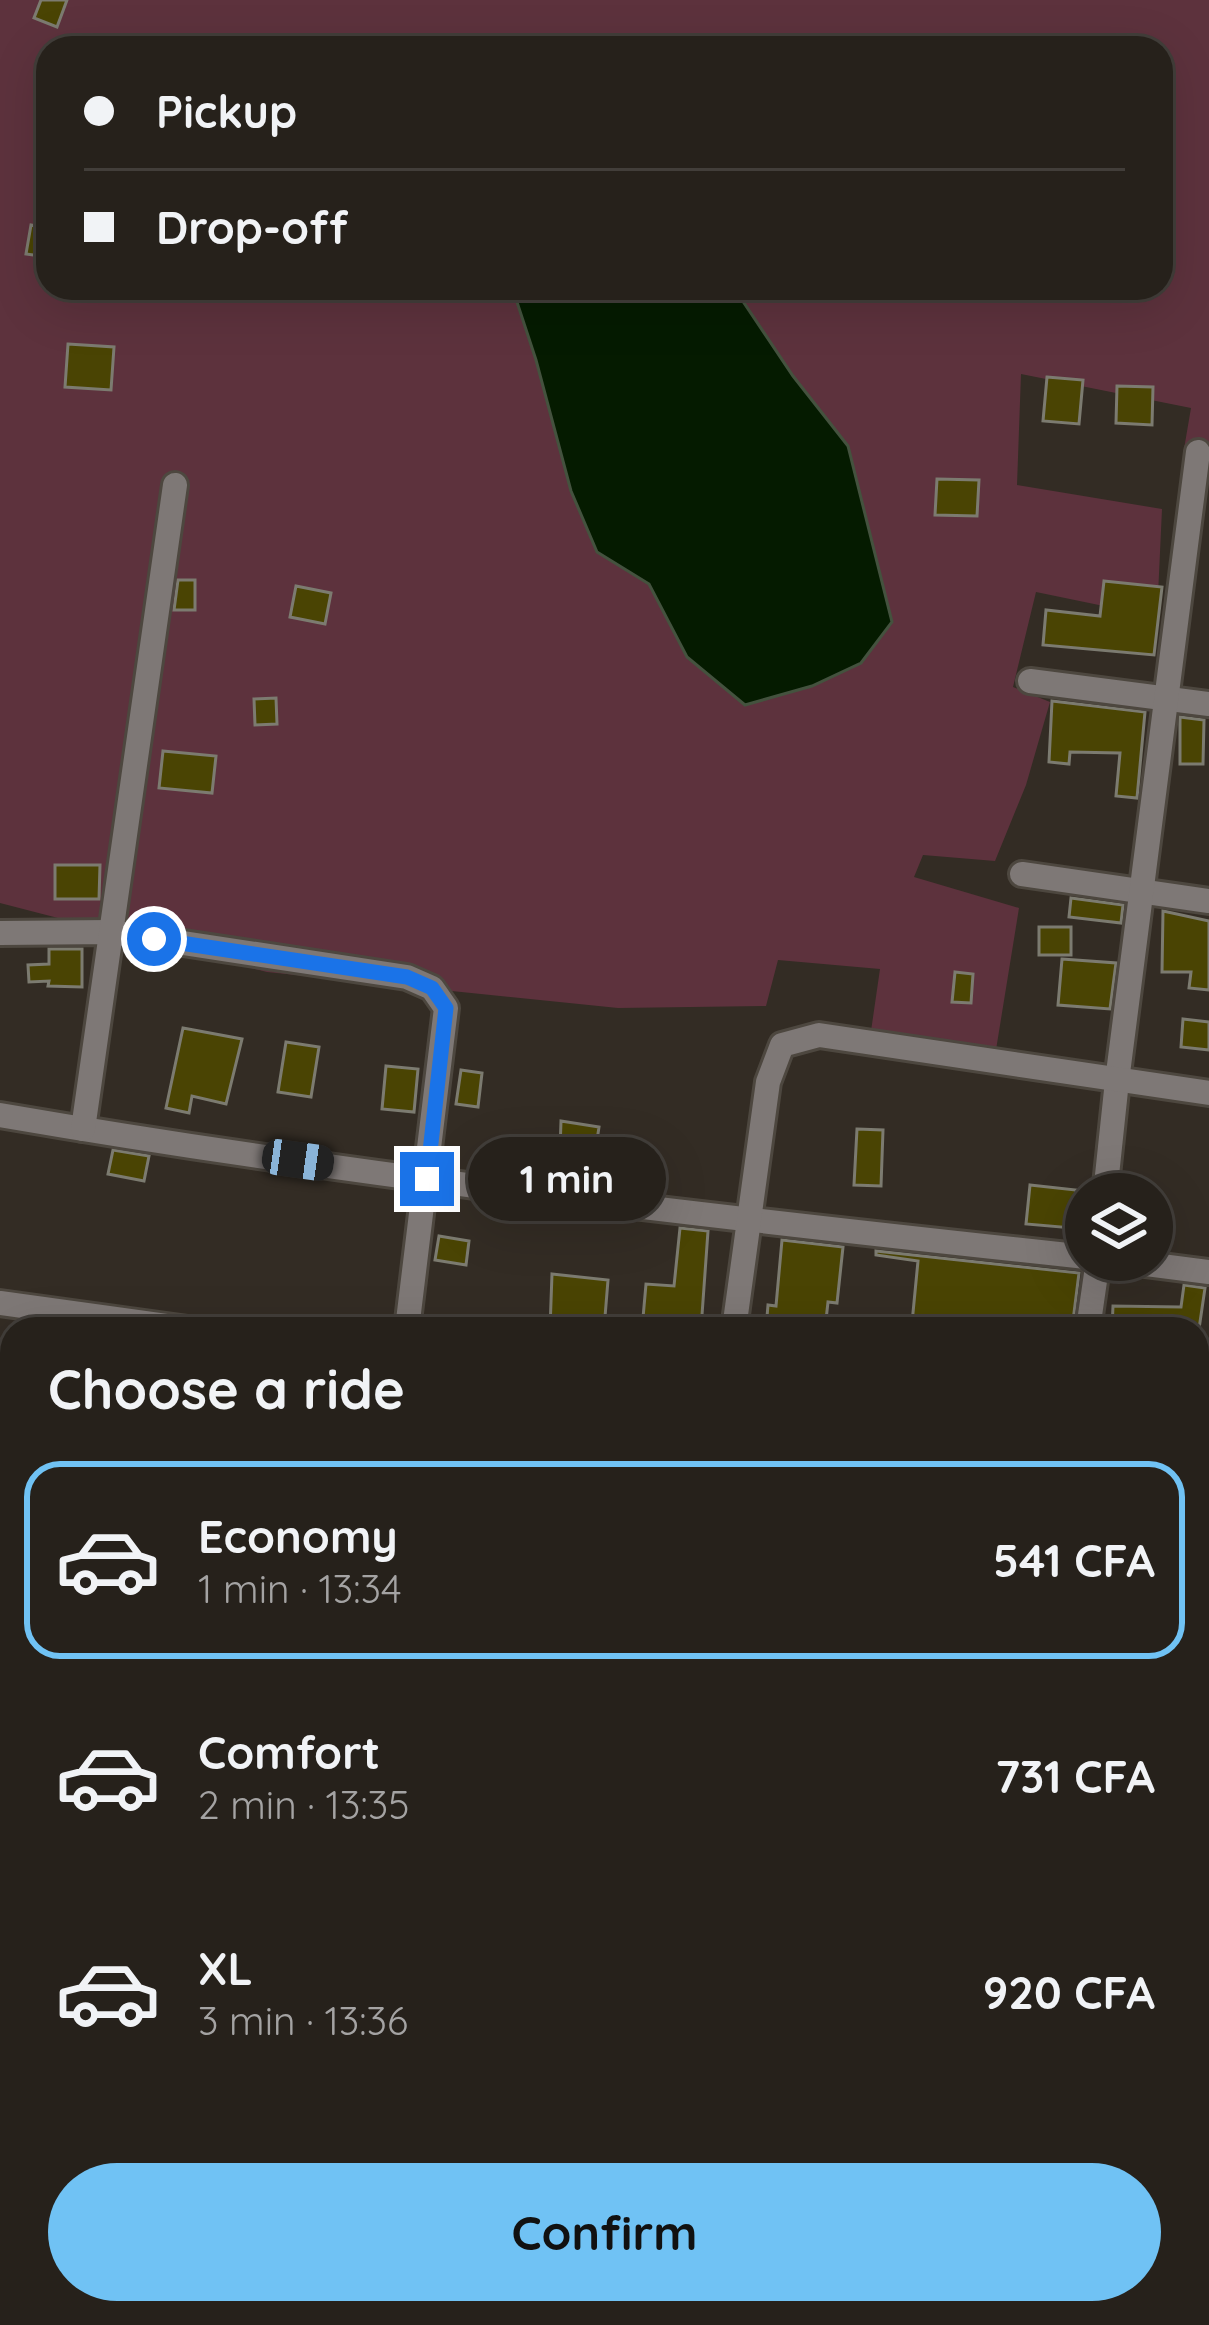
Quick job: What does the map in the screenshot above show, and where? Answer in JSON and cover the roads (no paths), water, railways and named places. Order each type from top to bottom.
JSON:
[{"type":"street","points":[[1107,1173],[1198,452]]},
{"type":"street","points":[[83,1130],[175,484]]},
{"type":"street","points":[[1030,681],[1209,704]]},
{"type":"street","points":[[1022,874],[1209,901]]},
{"type":"street","points":[[0,933],[112,932],[407,977],[432,988],[446,1008],[408,1317]]},
{"type":"street","points":[[736,1317],[768,1082],[782,1046],[819,1035],[1209,1094]]},
{"type":"street","points":[[0,1115],[427,1179],[748,1221],[1065,1255]]},
{"type":"street","points":[[1173,1267],[1209,1272]]},
{"type":"street","points":[[1090,1317],[1095,1281]]},
{"type":"street","points":[[0,1304],[98,1317]]}]
